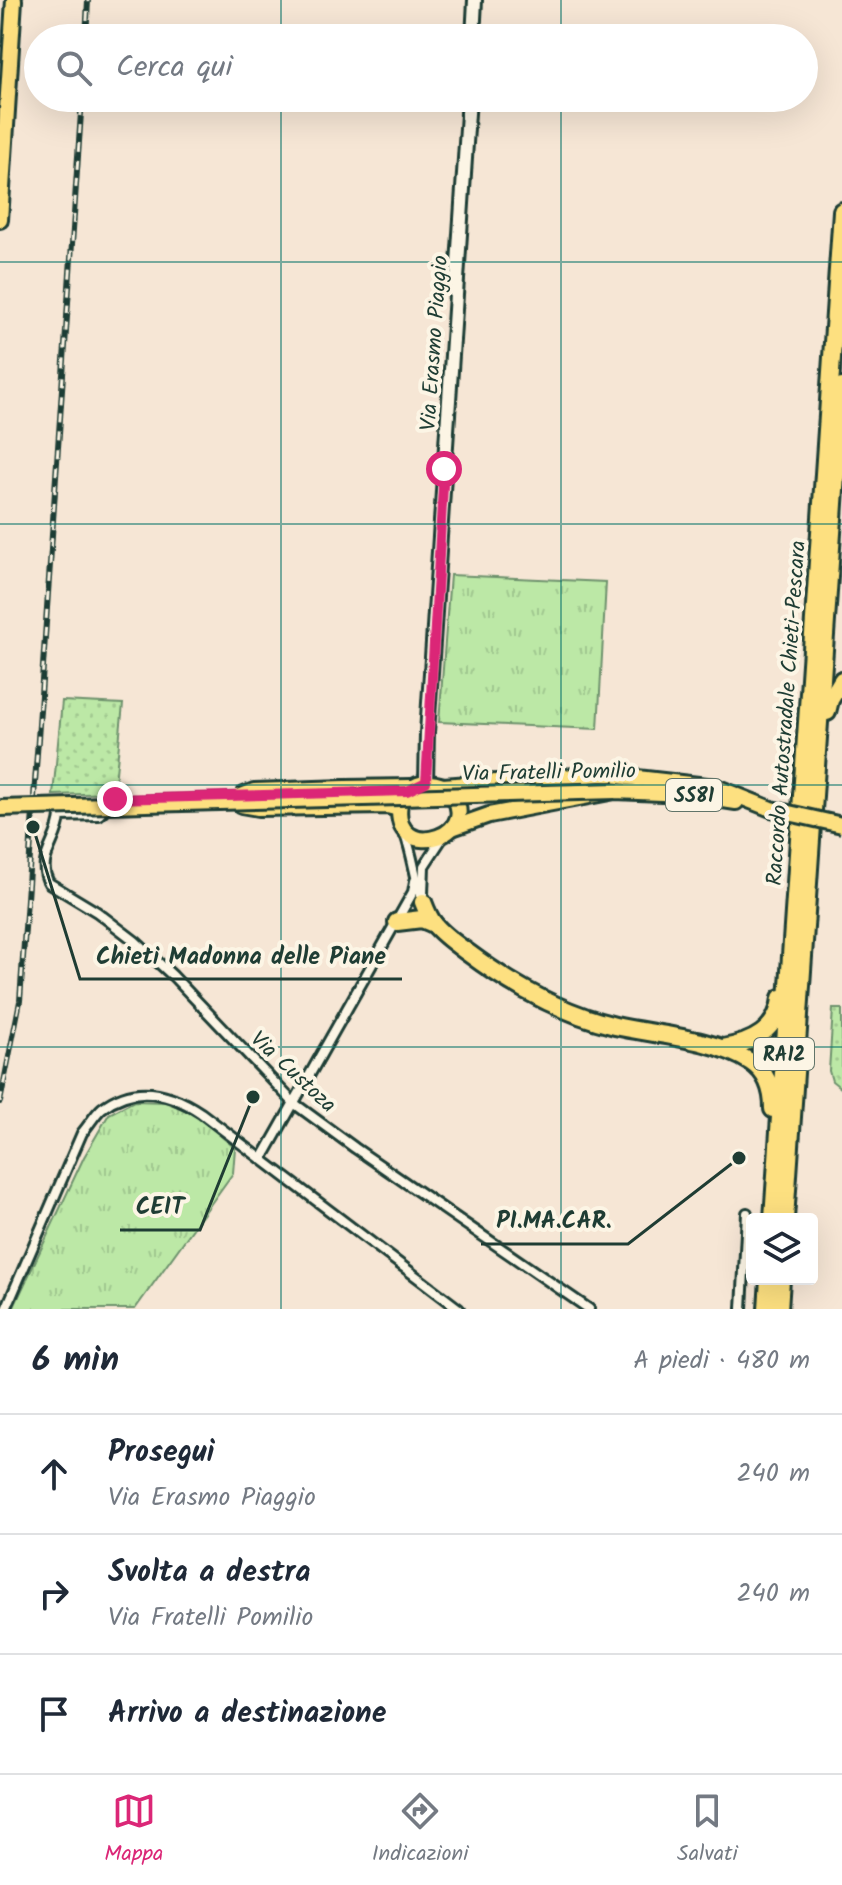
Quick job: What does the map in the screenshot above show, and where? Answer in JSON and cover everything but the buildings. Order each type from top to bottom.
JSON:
[{"type":"highway","name":"Raccordo Autostradale Chieti-Pescara","points":[[773,1213],[842,211]]},
{"type":"highway","name":"Raccordo Autostradale Chieti-Pescara","points":[[785,1213],[842,387]]},
{"type":"highway","points":[[835,495],[840,509],[837,565],[842,587]]},
{"type":"highway","points":[[817,748],[825,729],[830,700],[842,680]]},
{"type":"highway","points":[[423,902],[434,924],[484,965],[568,1011],[610,1025],[721,1048],[753,1063],[767,1078],[773,1097],[773,1125],[779,1138]]},
{"type":"highway","points":[[397,922],[414,919],[434,924]]},
{"type":"highway","points":[[721,1048],[750,1041],[767,1030],[780,1008],[782,986],[790,969]]},
{"type":"highway","points":[[767,1309],[769,1285]]},
{"type":"highway","points":[[779,1309],[781,1285]]},
{"type":"main road","points":[[0,220],[14,0]]},
{"type":"main road","points":[[224,802],[254,791],[443,786],[602,774],[716,787],[771,809]]},
{"type":"main road","points":[[443,786],[456,801],[458,810],[447,832]]},
{"type":"main road","points":[[400,816],[415,787]]},
{"type":"main road","points":[[224,802],[258,808],[387,806],[400,816],[407,831],[424,840],[489,815],[615,791]]},
{"type":"main road","name":"Via Fratelli Pomilio","points":[[0,808],[615,791],[694,795],[842,825]]},
{"type":"street","points":[[474,24],[475,0]]},
{"type":"street","name":"Via Erasmo Piaggio","points":[[415,787],[427,733],[468,112]]},
{"type":"street","name":"Via Custoza","points":[[415,787],[115,799],[99,815],[60,816],[58,833],[45,857],[46,877],[49,883],[97,912],[135,941],[173,976],[295,1104],[589,1309]]},
{"type":"street","points":[[400,816],[423,902]]},
{"type":"street","points":[[423,902],[424,866],[447,832]]},
{"type":"street","points":[[262,1159],[397,922],[413,892],[415,881]]},
{"type":"street","points":[[397,922],[423,902]]},
{"type":"street","points":[[6,1309],[82,1133],[101,1109],[126,1095],[151,1093],[178,1098],[459,1309]]},
{"type":"street","points":[[742,1309],[746,1232]]},
{"type":"street","points":[[564,1309],[572,1298]]},
{"type":"green space","points":[[450,575],[606,582],[598,729],[439,722]]},
{"type":"green space","points":[[62,701],[123,704],[114,793],[53,795]]},
{"type":"green space","points":[[833,1009],[842,1009],[842,1089],[832,1081],[829,1071]]},
{"type":"green space","points":[[134,1101],[166,1102],[195,1114],[235,1148],[233,1173],[135,1309],[13,1309],[84,1157],[109,1114]]},
{"type":"railway","points":[[87,24],[88,0]]},
{"type":"railway","points":[[0,1102],[20,1001],[81,112]]},
{"type":"place","name":"Chieti Madonna delle Piane","points":[[33,827]]},
{"type":"place","name":"CEIT","points":[[253,1097]]},
{"type":"place","name":"PI.MA.CAR.","points":[[739,1158]]},
{"type":"route","points":[[115,799],[407,791],[426,782],[444,469]]}]
